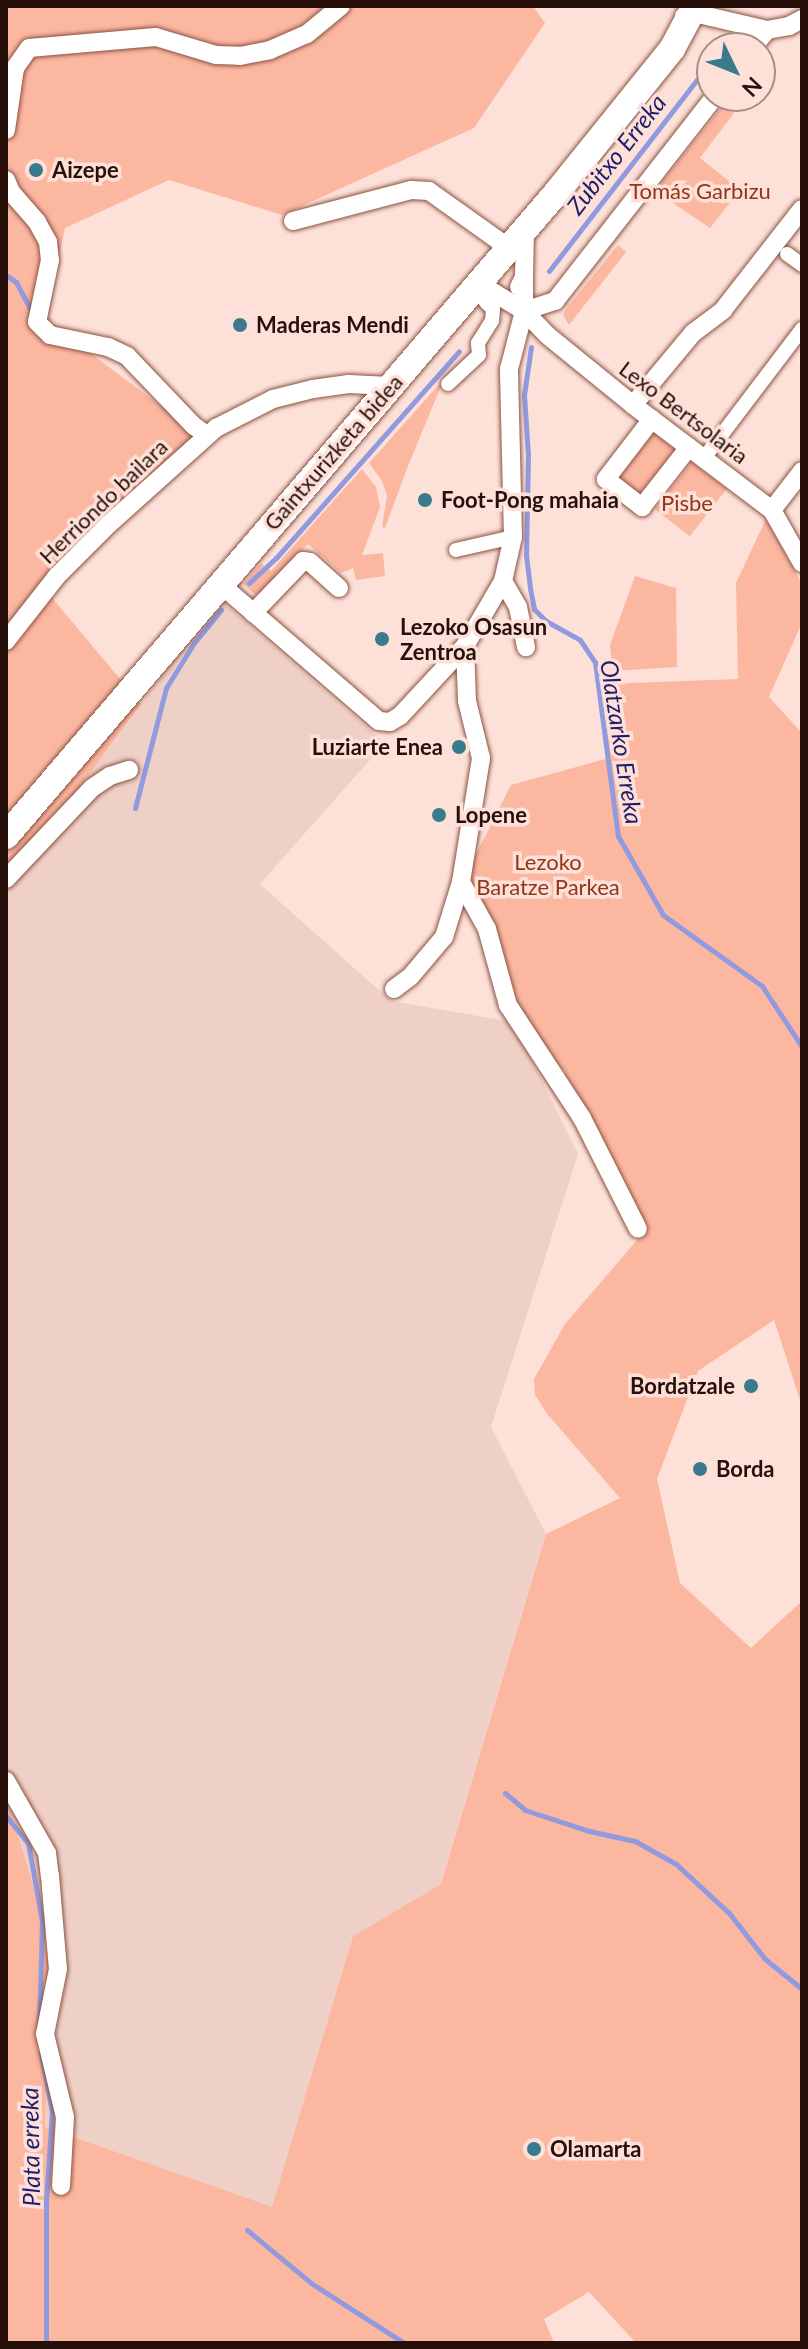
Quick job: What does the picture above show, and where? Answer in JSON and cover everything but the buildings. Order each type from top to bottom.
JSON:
[{"type":"main road","name":"Gaintxurizketa bidea","points":[[6,836],[390,386],[517,255],[658,67],[686,13]]},
{"type":"street","points":[[6,130],[15,68],[29,48],[156,37],[216,55],[240,56],[270,50],[307,34],[341,6]]},
{"type":"street","points":[[686,13],[767,30],[789,26],[802,19]]},
{"type":"street","points":[[524,311],[555,301],[703,112]]},
{"type":"street","points":[[6,180],[11,192],[37,222],[48,242],[50,260],[37,322],[50,335],[108,347],[127,356],[194,426],[207,435]]},
{"type":"street","points":[[219,583],[384,722],[396,720],[465,646],[503,581],[513,537],[509,369],[524,311],[517,255],[429,191],[411,190],[293,221]]},
{"type":"street","points":[[633,405],[693,333],[723,310],[802,209]]},
{"type":"street","points":[[787,254],[802,265]]},
{"type":"street","points":[[448,384],[479,355],[478,343],[492,321],[493,309],[486,302],[486,289]]},
{"type":"street","name":"Lexo Bertsolaria","points":[[486,289],[524,311],[547,335],[633,405],[772,510],[802,563]]},
{"type":"street","points":[[652,419],[606,479],[642,507],[696,452],[802,329]]},
{"type":"street","name":"Herriondo bailara","points":[[6,641],[57,576],[207,435],[273,399],[349,384],[390,386]]},
{"type":"street","points":[[772,510],[802,471]]},
{"type":"street","points":[[456,550],[513,537]]},
{"type":"street","points":[[253,613],[303,561],[310,562],[339,588]]},
{"type":"street","points":[[503,581],[518,607],[526,647]]},
{"type":"street","points":[[394,989],[411,976],[444,937],[461,882],[481,758],[467,701],[465,646]]},
{"type":"street","points":[[6,879],[92,788],[129,770]]},
{"type":"street","points":[[461,882],[487,929],[508,1005],[582,1118],[638,1229]]},
{"type":"street","points":[[6,1781],[47,1853],[58,1969],[45,2034],[65,2117],[61,2186]]},
{"type":"shaded area","points":[[219,599],[385,743],[260,884],[391,1001],[513,1022],[578,1154],[491,1427],[546,1534],[441,1884],[353,1936],[272,2208],[45,2127],[50,1939],[6,1796],[6,887]]},
{"type":"green space","points":[[6,6],[533,6],[545,23],[474,128],[282,215],[169,180],[65,228],[46,320],[205,439],[43,587],[141,704],[6,887]]},
{"type":"green space","name":"Tomás Garbizu","points":[[718,112],[734,113],[700,158],[740,190],[710,228],[655,191]]},
{"type":"green space","points":[[618,245],[626,252],[569,325],[563,315],[566,309]]},
{"type":"green space","points":[[444,379],[385,528],[382,527],[387,496],[382,481],[369,463]]},
{"type":"green space","points":[[649,427],[680,452],[640,502],[609,477]]},
{"type":"green space","name":"Pisbe","points":[[692,462],[727,489],[690,536],[655,509]]},
{"type":"green space","points":[[362,469],[376,487],[380,507],[362,555],[383,553],[385,576],[356,580],[353,568],[341,573],[308,544],[258,597],[243,584],[261,563],[271,571]]},
{"type":"green space","name":"Lezoko Baratze Parkea","points":[[766,519],[802,584],[802,623],[769,697],[802,733],[802,1406],[774,1320],[698,1371],[657,1479],[680,1583],[751,1648],[802,1601],[802,2343],[636,2343],[589,2292],[544,2319],[554,2343],[6,2343],[6,1796],[50,1939],[45,2127],[272,2207],[353,1936],[441,1884],[546,1534],[620,1498],[548,1415],[535,1395],[534,1379],[565,1324],[643,1233],[563,1080],[566,1072],[526,1033],[466,874],[511,785],[609,758],[604,684],[738,679],[736,583]]},
{"type":"green space","points":[[635,576],[676,588],[677,667],[613,671],[610,645]]},
{"type":"waterway","name":"Zubitxo Erreka","points":[[549,271],[696,81]]},
{"type":"waterway","points":[[6,275],[16,282],[30,308]]},
{"type":"waterway","name":"Olatzarko Erreka","points":[[531,347],[524,395],[528,455],[526,555],[530,588],[534,609],[546,621],[580,640],[595,662],[618,836],[663,915],[762,986],[802,1047]]},
{"type":"waterway","points":[[249,583],[276,558],[459,351]]},
{"type":"waterway","points":[[135,808],[166,688],[194,643],[221,610]]},
{"type":"waterway","points":[[505,1793],[525,1810],[589,1831],[635,1841],[676,1864],[729,1913],[765,1959],[802,1989]]},
{"type":"waterway","name":"Plata erreka","points":[[6,1816],[28,1843],[42,1921],[39,2028]]},
{"type":"waterway","name":"Plata erreka","points":[[41,2054],[52,2111],[46,2201],[46,2343]]},
{"type":"waterway","points":[[247,2230],[311,2283],[404,2343]]},
{"type":"place","name":"Aizepe","points":[[36,170]]},
{"type":"place","name":"Maderas Mendi","points":[[240,325]]},
{"type":"place","name":"Foot-Pong mahaia","points":[[425,500]]},
{"type":"place","name":"Lezoko Osasun Zentroa","points":[[382,639]]},
{"type":"place","name":"Luziarte Enea","points":[[459,747]]},
{"type":"place","name":"Lopene","points":[[439,815]]},
{"type":"place","name":"Bordatzale","points":[[751,1386]]},
{"type":"place","name":"Borda","points":[[700,1469]]},
{"type":"place","name":"Olamarta","points":[[534,2149]]}]
